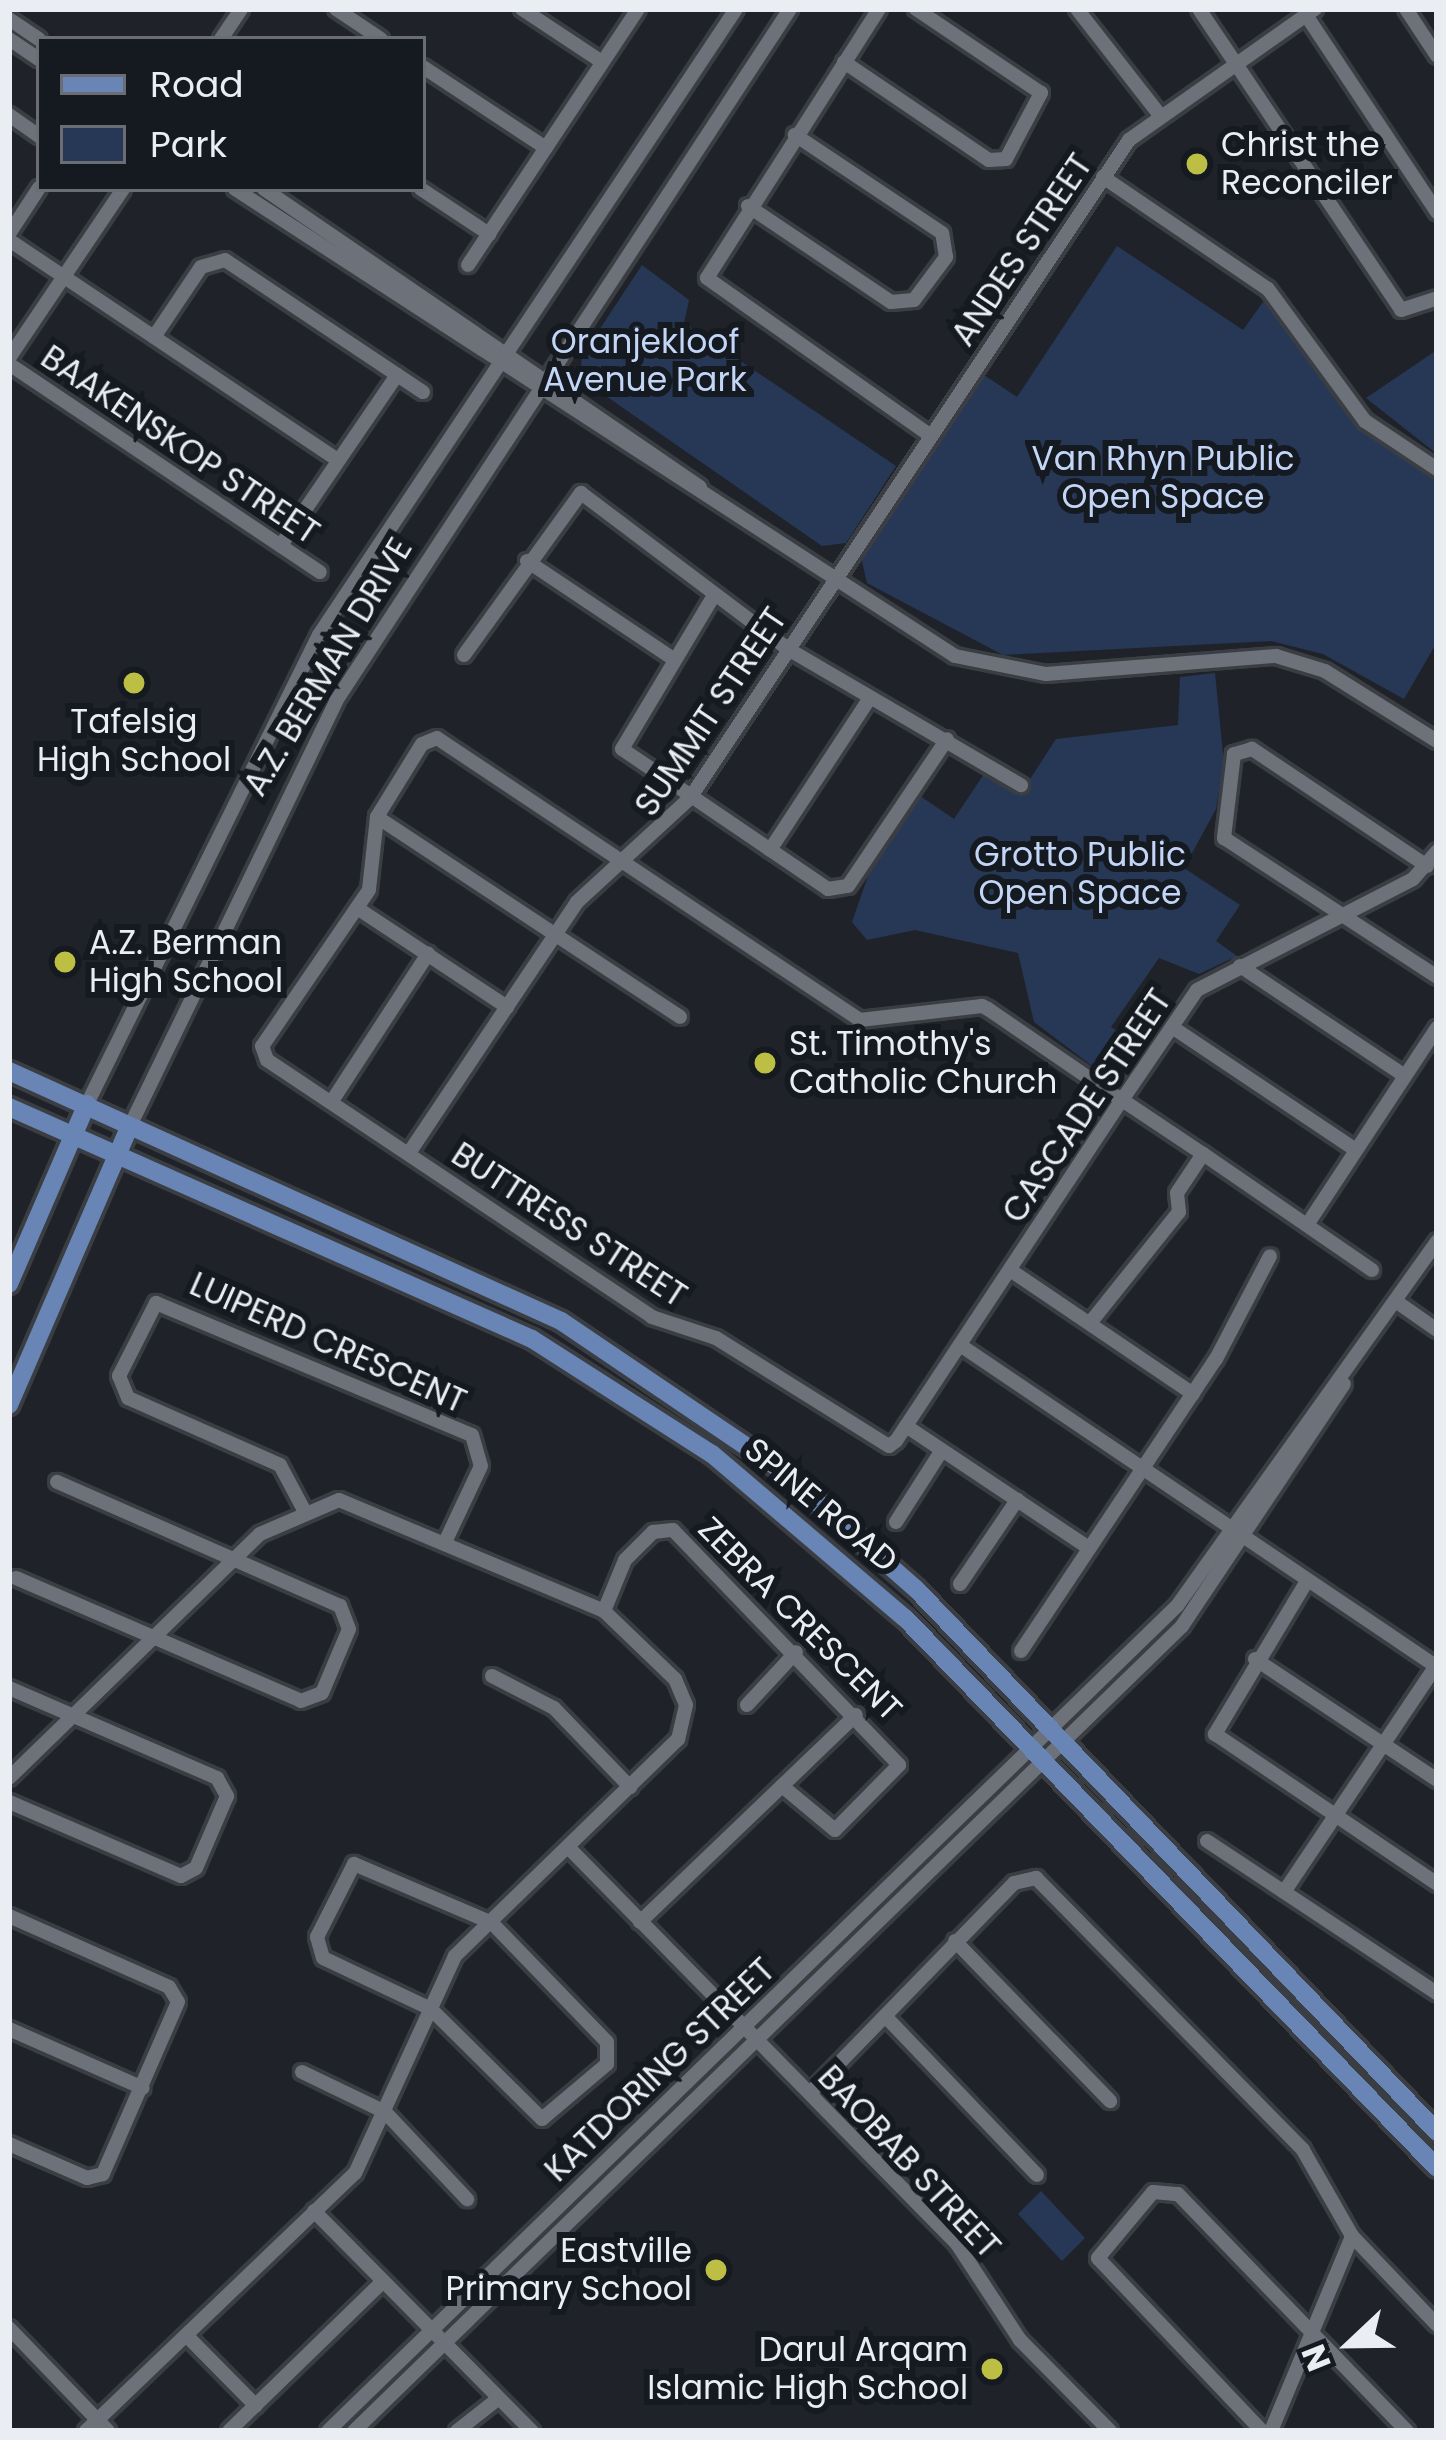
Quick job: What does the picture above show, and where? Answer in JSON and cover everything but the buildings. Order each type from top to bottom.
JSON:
[{"type":"main road","name":"SPINE ROAD","points":[[9,1071],[620,1356],[828,1510],[1059,1736],[1437,2132]]},
{"type":"main road","name":"A.Z. BERMAN DRIVE","points":[[9,1284],[87,1104]]},
{"type":"main road","name":"SPINE ROAD","points":[[9,1107],[603,1379],[823,1541],[1437,2168]]},
{"type":"main road","name":"A.Z. BERMAN DRIVE","points":[[9,1405],[130,1126]]},
{"type":"street","points":[[223,36],[241,9]]},
{"type":"street","points":[[336,9],[376,36]]},
{"type":"street","points":[[523,9],[602,62]]},
{"type":"street","points":[[468,265],[638,9]]},
{"type":"street","name":"A.Z. BERMAN DRIVE","points":[[87,1104],[263,731],[736,9]]},
{"type":"street","name":"A.Z. BERMAN DRIVE","points":[[130,1126],[336,701],[540,383],[790,9]]},
{"type":"street","points":[[879,9],[710,263],[710,285],[932,436]]},
{"type":"street","points":[[844,62],[989,160],[1006,159],[1041,93],[916,9]]},
{"type":"street","points":[[1077,9],[1159,113]]},
{"type":"street","points":[[1198,9],[1400,310],[1437,298]]},
{"type":"street","points":[[1406,9],[1437,56]]},
{"type":"street","points":[[1310,12],[1437,212]]},
{"type":"street","name":"ANDES STREET","points":[[834,579],[1103,177],[1159,113],[1310,12]]},
{"type":"street","points":[[9,19],[36,37]]},
{"type":"street","points":[[9,38],[36,56]]},
{"type":"street","points":[[426,69],[546,148]]},
{"type":"street","points":[[9,115],[36,134]]},
{"type":"street","points":[[748,206],[891,302],[914,300],[946,257],[942,233],[795,135]]},
{"type":"street","points":[[1103,177],[1268,289],[1365,421],[1437,469]]},
{"type":"street","points":[[37,192],[9,237],[338,460]]},
{"type":"street","points":[[9,361],[121,192]]},
{"type":"street","points":[[240,192],[504,359],[834,579],[987,667],[1046,674],[1276,656],[1338,678],[1437,741]]},
{"type":"street","points":[[268,192],[504,359]]},
{"type":"street","points":[[426,192],[489,234]]},
{"type":"street","points":[[154,337],[202,267],[224,260],[422,392]]},
{"type":"street","name":"BAAKENSKOP STREET","points":[[9,361],[320,572]]},
{"type":"street","points":[[281,545],[397,375]]},
{"type":"street","points":[[464,655],[581,493],[713,597],[788,649],[868,701],[947,739],[1021,785]]},
{"type":"street","points":[[527,562],[672,658]]},
{"type":"street","name":"SUMMIT STREET","points":[[409,1153],[556,934],[690,798],[834,579]]},
{"type":"street","points":[[713,597],[620,741],[690,798],[770,850],[844,888],[947,739]]},
{"type":"street","points":[[770,850],[868,701]]},
{"type":"street","points":[[507,1006],[357,908],[373,880],[377,817],[429,740],[626,863],[860,1020],[976,1004],[1372,1270]]},
{"type":"street","points":[[1427,866],[1252,749],[1238,751],[1224,838],[1437,977]]},
{"type":"street","points":[[377,817],[680,1017]]},
{"type":"street","name":"CASCADE STREET","points":[[906,1426],[1201,987],[1427,866],[1437,851]]},
{"type":"street","name":"BUTTRESS STREET","points":[[357,908],[262,1052],[652,1317],[716,1338],[878,1445],[906,1426]]},
{"type":"street","points":[[332,1102],[428,954]]},
{"type":"street","points":[[1240,966],[1406,1076]]},
{"type":"street","points":[[1172,1027],[1357,1150]]},
{"type":"street","points":[[1307,1225],[1437,1028]]},
{"type":"street","points":[[1090,1323],[1179,1212],[1177,1193],[1203,1154]]},
{"type":"street","points":[[1059,1736],[1178,1606],[1351,1369],[1437,1241]]},
{"type":"street","points":[[1021,1651],[1193,1394],[1270,1256]]},
{"type":"street","points":[[1010,1270],[1193,1394]]},
{"type":"street","points":[[1396,1302],[1437,1330]]},
{"type":"street","name":"LUIPERD CRESCENT","points":[[305,1512],[280,1466],[128,1398],[119,1376],[156,1303],[472,1435],[482,1466],[445,1542]]},
{"type":"street","points":[[959,1345],[1436,1666],[1284,1892]]},
{"type":"street","points":[[1038,1756],[1182,1626],[1246,1540],[1351,1369]]},
{"type":"street","points":[[906,1426],[1089,1548]]},
{"type":"street","points":[[896,1522],[942,1450]]},
{"type":"street","points":[[16,1578],[301,1701],[322,1693],[350,1616],[236,1559],[57,1482]]},
{"type":"street","points":[[961,1584],[1017,1500]]},
{"type":"street","points":[[9,1778],[236,1559],[305,1512],[354,1502],[604,1611],[675,1679],[686,1705],[678,1739],[455,1956],[367,2157],[98,2428],[9,2328]]},
{"type":"street","name":"ZEBRA CRESCENT","points":[[604,1611],[625,1560],[653,1532],[673,1530],[893,1752],[895,1777],[835,1830],[782,1786]]},
{"type":"street","points":[[1307,1581],[1255,1659],[1215,1734],[1437,1885]]},
{"type":"street","points":[[747,1705],[796,1652]]},
{"type":"street","points":[[1255,1659],[1437,1780]]},
{"type":"street","points":[[492,1676],[554,1708],[630,1787]]},
{"type":"street","points":[[9,1688],[223,1784],[226,1805],[196,1868],[176,1876],[9,1802]]},
{"type":"street","points":[[640,1922],[856,1715]]},
{"type":"street","name":"KATDORING STREET","points":[[328,2431],[744,2025],[1038,1756]]},
{"type":"street","name":"KATDORING STREET","points":[[354,2431],[759,2041],[1038,1756]]},
{"type":"street","points":[[1207,1841],[1437,1993]]},
{"type":"street","name":"BAOBAB STREET","points":[[569,1848],[957,2244],[1020,2340],[1110,2431]]},
{"type":"street","points":[[359,1863],[492,1923],[607,2042],[607,2064],[542,2119],[431,2008],[320,1954],[347,1869],[359,1863]]},
{"type":"street","points":[[810,2093],[1020,1879],[1042,1882],[1303,2150],[1352,2236],[1437,2325]]},
{"type":"street","points":[[9,1916],[176,1994],[143,2088],[98,2177],[9,2144]]},
{"type":"street","points":[[955,1941],[1110,2101]]},
{"type":"street","points":[[887,2018],[1037,2175]]},
{"type":"street","points":[[9,2029],[143,2088]]},
{"type":"street","points":[[302,2072],[385,2112],[467,2199]]},
{"type":"street","points":[[1352,2236],[1311,2332],[1267,2431],[1104,2268],[1097,2248],[1153,2192],[1171,2190],[1311,2332],[1407,2431]]},
{"type":"street","points":[[314,2211],[532,2431]]},
{"type":"street","points":[[230,2431],[383,2282]]},
{"type":"street","points":[[187,2336],[256,2406]]},
{"type":"street","points":[[457,2431],[499,2398]]},
{"type":"green space","name":"Van Rhyn Public Open Space","points":[[1117,246],[1243,330],[1263,302],[1281,312],[1364,429],[1437,480],[1437,642],[1404,699],[1323,654],[1271,641],[1003,655],[867,583],[861,557],[977,384],[984,375],[1017,397]]},
{"type":"green space","name":"Oranjekloof Avenue Park","points":[[642,265],[689,300],[684,323],[896,466],[846,543],[822,546],[580,378],[582,356]]},
{"type":"green space","points":[[1437,350],[1437,454],[1366,398]]},
{"type":"green space","name":"Grotto Public Open Space","points":[[1215,673],[1224,763],[1216,809],[1184,868],[1240,905],[1216,941],[1237,956],[1199,974],[1159,958],[1111,1027],[1142,1049],[1125,1077],[1112,1081],[1034,1022],[1018,953],[915,930],[867,940],[852,922],[869,873],[920,796],[954,819],[986,771],[1021,793],[1056,739],[1178,725],[1180,677]]},
{"type":"green space","points":[[1041,2191],[1085,2238],[1062,2261],[1018,2214]]},
{"type":"place","name":"Christ the Reconciler","points":[[1197,164]]},
{"type":"place","name":"Tafelsig High School","points":[[134,683]]},
{"type":"place","name":"A.Z. Berman High School","points":[[65,962]]},
{"type":"place","name":"St. Timothy's Catholic Church","points":[[765,1063]]},
{"type":"place","name":"Eastville Primary School","points":[[716,2270]]},
{"type":"place","name":"Darul Arqam Islamic High School","points":[[992,2369]]}]
